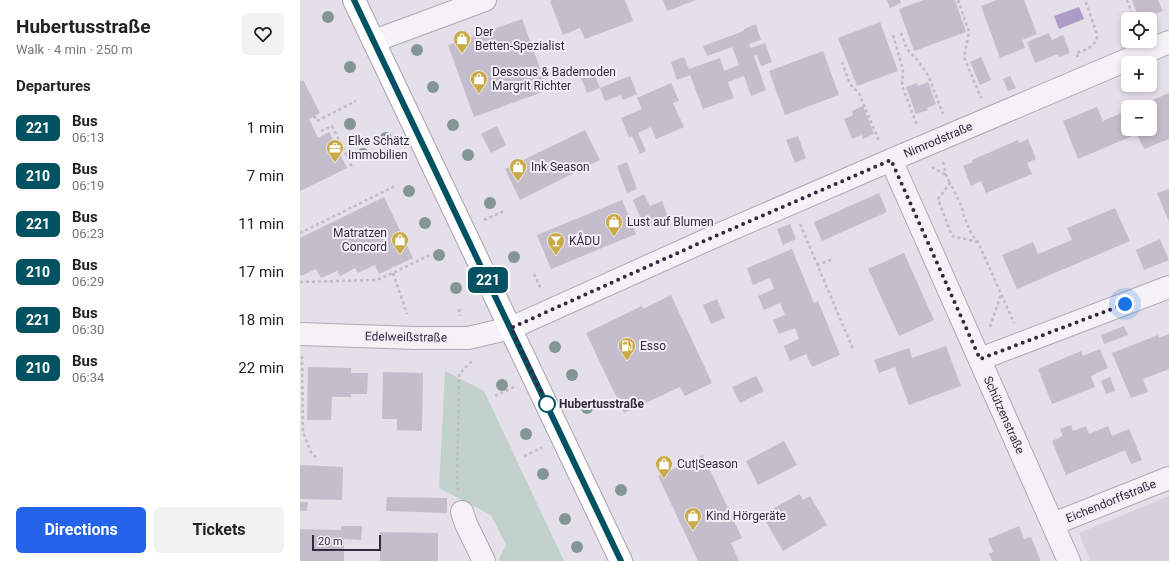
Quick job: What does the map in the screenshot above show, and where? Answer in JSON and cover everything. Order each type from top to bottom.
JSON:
[{"type":"main road","points":[[354,0],[621,561]]},
{"type":"street","points":[[374,41],[485,0]]},
{"type":"street","name":"Nimrodstraße","points":[[511,328],[891,160],[1169,42]]},
{"type":"street","name":"Schützenstraße","points":[[891,160],[1069,561]]},
{"type":"street","points":[[980,359],[1169,287]]},
{"type":"street","name":"Edelweißstraße","points":[[301,334],[415,338],[468,338],[511,328]]},
{"type":"street","name":"Eichendorffstraße","points":[[1052,524],[1169,478]]},
{"type":"street","points":[[462,512],[466,524],[484,561]]},
{"type":"path","points":[[958,0],[969,32],[964,57],[976,86]]},
{"type":"path","points":[[1078,53],[1089,48],[1098,38],[1098,34],[1085,0]]},
{"type":"path","points":[[1128,0],[1131,12]]},
{"type":"path","points":[[901,33],[907,49],[928,75],[938,103]]},
{"type":"path","points":[[893,35],[903,70],[902,86],[912,112]]},
{"type":"path","points":[[842,62],[850,84],[859,92],[875,131]]},
{"type":"path","points":[[314,116],[317,121],[356,101]]},
{"type":"path","points":[[321,131],[332,126],[353,169]]},
{"type":"path","points":[[946,175],[962,207],[963,214],[972,235],[978,242],[1023,343]]},
{"type":"path","points":[[950,182],[938,199],[952,236],[978,242]]},
{"type":"path","points":[[300,233],[397,185]]},
{"type":"path","points":[[791,204],[853,349]]},
{"type":"path","points":[[483,220],[504,211]]},
{"type":"path","points":[[300,282],[377,280],[432,254]]},
{"type":"path","points":[[817,265],[833,259]]},
{"type":"path","points":[[393,273],[415,338]]},
{"type":"path","points":[[534,274],[542,291]]},
{"type":"path","points":[[301,334],[303,432],[311,452],[318,460]]},
{"type":"path","points":[[462,512],[457,484],[459,374],[476,356]]},
{"type":"path","points":[[495,396],[517,386]]},
{"type":"path","points":[[524,456],[544,447]]},
{"type":"shaded area","points":[[1079,7],[1084,19],[1059,29],[1054,16]]},
{"type":"shaded area","points":[[445,371],[484,391],[564,561],[498,561],[506,545],[491,515],[439,488]]},
{"type":"shaded area","points":[[1169,496],[1169,561],[1090,561],[1079,533]]},
{"type":"building","points":[[625,0],[633,21],[585,39],[580,28],[563,35],[550,1]]},
{"type":"building","points":[[663,0],[696,0],[667,11]]},
{"type":"building","points":[[887,0],[900,0],[901,3],[890,8]]},
{"type":"building","points":[[924,0],[955,0],[966,32],[914,51],[899,9]]},
{"type":"building","points":[[997,0],[1024,0],[1037,34],[1022,40],[1025,48],[1000,58],[981,6]]},
{"type":"building","points":[[1132,0],[1158,0],[1163,11],[1157,13],[1136,12]]},
{"type":"building","points":[[522,19],[548,90],[474,117],[448,45]]},
{"type":"building","points":[[880,22],[898,71],[857,86],[838,38]]},
{"type":"building","points":[[756,24],[761,40],[749,44],[751,48],[765,43],[772,62],[761,66],[757,55],[754,56],[766,90],[751,96],[744,76],[728,82],[734,98],[703,109],[690,75],[677,80],[671,62],[684,57],[689,69],[720,58],[724,71],[739,65],[732,47],[707,56],[703,46],[744,31],[744,29]]},
{"type":"building","points":[[1049,33],[1052,40],[1063,35],[1070,53],[1059,57],[1058,54],[1035,63],[1027,42]]},
{"type":"building","points":[[823,51],[839,95],[785,115],[769,71]]},
{"type":"building","points":[[981,57],[991,80],[980,85],[970,62]]},
{"type":"building","points":[[593,70],[600,88],[587,93],[580,75]]},
{"type":"building","points":[[630,76],[637,94],[623,100],[621,95],[605,101],[600,88]]},
{"type":"building","points":[[1010,76],[1016,88],[1008,91],[1003,79]]},
{"type":"building","points":[[303,80],[320,113],[309,119],[318,138],[329,132],[347,168],[300,191],[300,82]]},
{"type":"building","points":[[928,82],[936,104],[927,108],[928,110],[916,114],[906,87],[917,83],[918,86]]},
{"type":"building","points":[[671,83],[679,101],[673,103],[684,127],[656,139],[651,127],[638,133],[646,151],[640,154],[632,136],[629,137],[621,118],[642,109],[637,98]]},
{"type":"building","points":[[1169,93],[1169,139],[1144,149],[1138,136],[1157,136],[1157,100],[1152,100]]},
{"type":"building","points":[[863,106],[874,134],[863,139],[862,135],[852,139],[844,119],[853,115],[852,111]]},
{"type":"building","points":[[1097,107],[1103,121],[1121,113],[1121,136],[1132,136],[1078,159],[1063,121]]},
{"type":"building","points":[[497,126],[506,145],[491,153],[481,134]]},
{"type":"building","points":[[585,130],[600,160],[520,200],[505,169]]},
{"type":"building","points":[[798,136],[806,158],[795,163],[786,140]]},
{"type":"building","points":[[1028,139],[1036,159],[1027,163],[1032,174],[986,193],[981,181],[971,186],[963,166],[973,162],[972,160],[1018,140],[1019,143]]},
{"type":"building","points":[[627,162],[637,189],[627,193],[617,166]]},
{"type":"building","points":[[1169,189],[1169,222],[1157,193]]},
{"type":"building","points":[[879,193],[887,212],[822,241],[814,222]]},
{"type":"building","points":[[644,194],[650,206],[662,201],[670,222],[658,227],[657,223],[645,228],[633,200]]},
{"type":"building","points":[[384,197],[413,258],[379,274],[375,265],[358,273],[355,268],[340,276],[337,271],[321,278],[316,269],[301,276],[300,238]]},
{"type":"building","points":[[622,200],[636,234],[551,269],[537,235]]},
{"type":"building","points":[[1115,208],[1130,241],[1017,289],[1002,255],[1033,242],[1038,254],[1072,240],[1067,228]]},
{"type":"building","points":[[790,224],[796,239],[783,245],[777,229]]},
{"type":"building","points":[[1160,239],[1169,260],[1144,270],[1136,250]]},
{"type":"building","points":[[792,249],[814,303],[818,301],[840,355],[812,367],[806,354],[790,361],[784,346],[799,339],[795,328],[779,334],[773,320],[785,315],[780,303],[764,310],[758,296],[774,289],[770,278],[753,285],[747,268]]},
{"type":"building","points":[[904,253],[934,320],[899,336],[868,269]]},
{"type":"building","points":[[671,295],[712,383],[685,396],[680,387],[624,413],[586,333],[642,306],[643,309]]},
{"type":"building","points":[[717,299],[725,318],[711,324],[703,305]]},
{"type":"building","points":[[1124,326],[1128,335],[1104,344],[1101,335]]},
{"type":"building","points":[[1169,334],[1169,369],[1143,379],[1148,392],[1131,398],[1112,353],[1158,335],[1159,338]]},
{"type":"building","points":[[946,346],[961,386],[909,405],[895,367],[879,373],[874,360],[909,348],[912,358]]},
{"type":"building","points":[[1100,349],[1108,368],[1091,376],[1095,387],[1052,404],[1038,369],[1081,351],[1083,356]]},
{"type":"building","points":[[308,367],[351,368],[351,373],[368,373],[367,394],[351,394],[351,397],[332,397],[331,420],[307,420]]},
{"type":"building","points":[[383,372],[423,373],[422,431],[397,430],[397,419],[382,419]]},
{"type":"building","points":[[756,376],[764,391],[740,403],[732,387]]},
{"type":"building","points":[[1110,377],[1115,391],[1106,394],[1101,381]]},
{"type":"building","points":[[1071,425],[1073,431],[1086,426],[1089,434],[1108,426],[1112,436],[1129,429],[1142,460],[1131,464],[1125,450],[1066,475],[1052,441],[1063,436],[1060,429]]},
{"type":"building","points":[[784,441],[797,465],[758,485],[746,461]]},
{"type":"building","points":[[703,455],[742,538],[731,543],[739,561],[698,561],[658,476]]},
{"type":"building","points":[[300,465],[343,467],[342,500],[300,499]]},
{"type":"building","points":[[799,494],[803,500],[810,496],[827,525],[783,551],[766,522],[773,518],[769,511]]},
{"type":"building","points":[[387,497],[447,498],[447,513],[386,511]]},
{"type":"building","points":[[300,502],[308,502],[307,511],[300,511]]},
{"type":"building","points":[[341,526],[362,526],[361,540],[344,539],[344,561],[300,561],[300,529],[341,530]]},
{"type":"building","points":[[1019,526],[1024,539],[1031,537],[1041,561],[992,561],[989,554],[993,552],[988,539]]},
{"type":"building","points":[[380,532],[438,533],[438,561],[380,561]]},
{"type":"bus line","name":"221","points":[[354,0],[621,561]]},
{"type":"place","name":"Der Betten-Spezialist","points":[[462,54]]},
{"type":"place","name":"Dessous & Bademoden Margrit Richter","points":[[479,94]]},
{"type":"place","name":"Elke Schätz Immobilien","points":[[335,163]]},
{"type":"place","name":"Ink Season","points":[[518,182]]},
{"type":"place","name":"Lust auf Blumen","points":[[614,237]]},
{"type":"place","name":"Matratzen Concord","points":[[400,255]]},
{"type":"place","name":"KÅDU","points":[[556,256]]},
{"type":"place","name":"Esso","points":[[627,361]]},
{"type":"place","name":"Hubertusstraße","points":[[547,404]]},
{"type":"place","name":"Cut|Season","points":[[664,479]]},
{"type":"place","name":"Kind Hörgeräte","points":[[693,531]]},
{"type":"route","points":[[547,404],[511,328],[711,238],[891,160],[980,359],[1125,304]]}]
